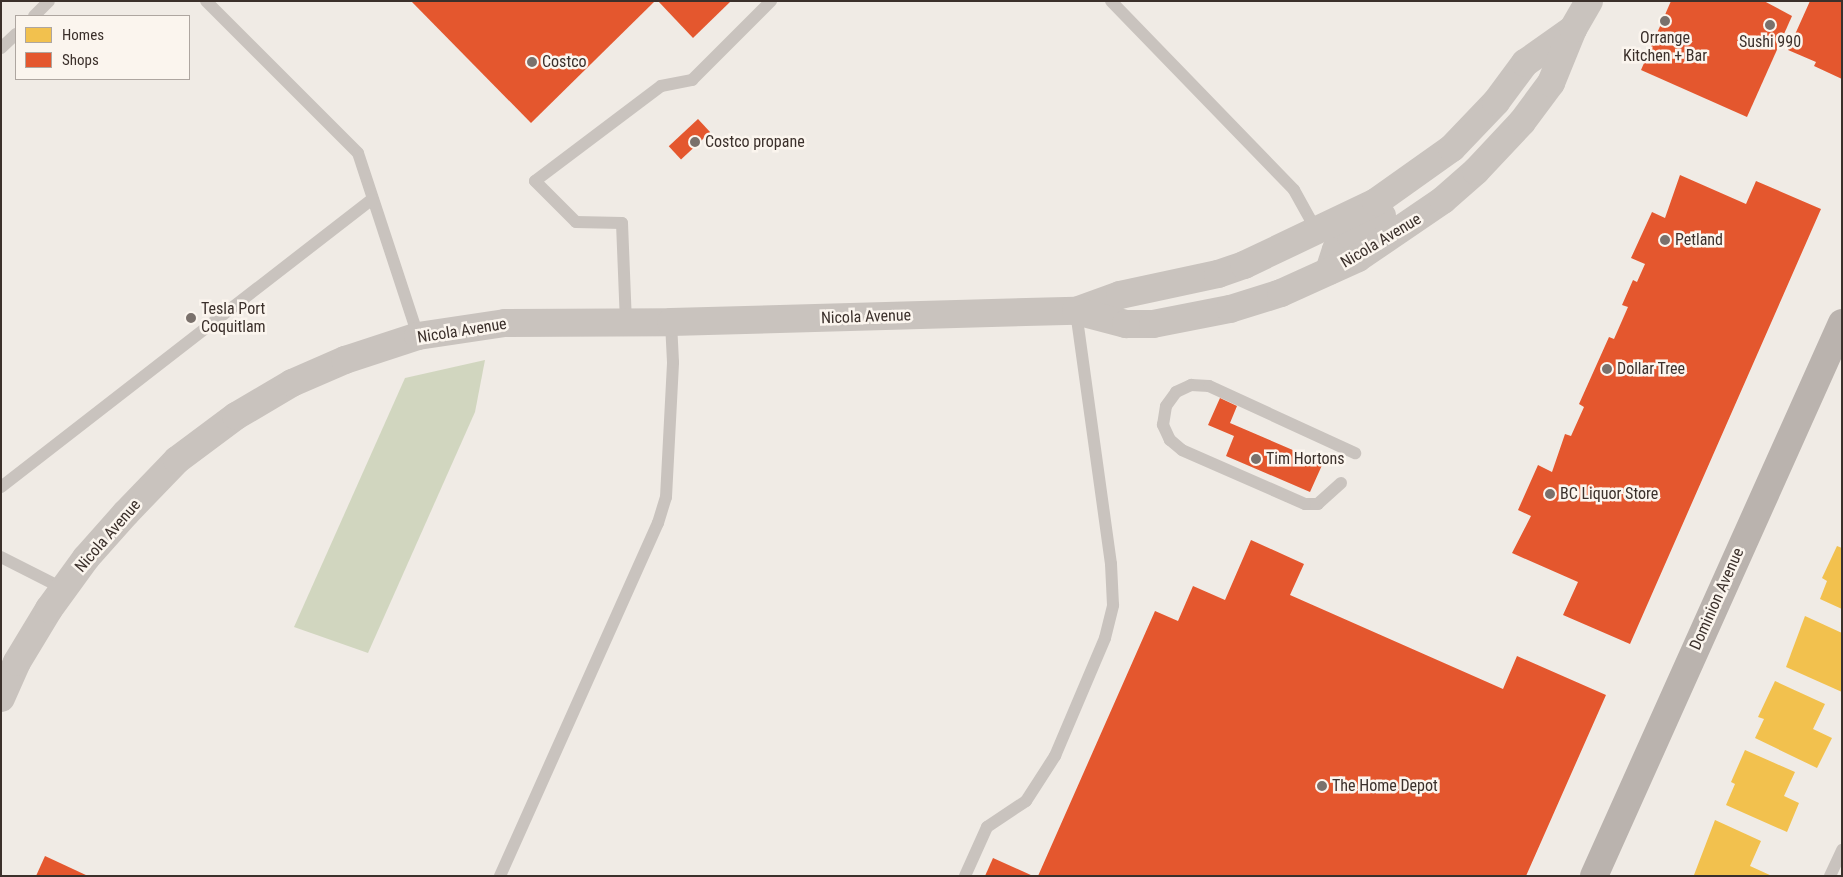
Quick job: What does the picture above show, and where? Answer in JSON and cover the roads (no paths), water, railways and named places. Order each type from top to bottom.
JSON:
[{"type":"main road","name":"Dominion Avenue","points":[[1594,876],[1842,323]]},
{"type":"street","name":"Nicola Avenue","points":[[1,698],[17,662],[64,589],[103,539],[171,467],[236,416],[292,383],[345,360],[418,336],[505,323],[626,323],[1076,311],[1126,324],[1174,319],[1230,309],[1281,292],[1358,258],[1429,212],[1476,171],[1522,122],[1551,83],[1573,29],[1589,1]]},
{"type":"street","name":"Nicola Avenue","points":[[1076,311],[1120,295],[1218,274],[1376,202],[1452,148],[1496,102],[1525,63],[1573,29]]},
{"type":"street","points":[[1329,270],[1336,250],[1351,236],[1429,183],[1452,148]]},
{"type":"street","points":[[1174,319],[1218,295],[1263,281],[1292,267],[1312,232]]},
{"type":"lane","points":[[35,15],[49,1]]},
{"type":"lane","points":[[206,1],[358,153],[418,336]]},
{"type":"lane","points":[[626,323],[622,223],[576,222],[535,181],[661,86],[692,80],[771,1]]},
{"type":"lane","points":[[1111,1],[1294,190],[1310,219],[1312,232]]},
{"type":"lane","points":[[1,48],[15,35]]},
{"type":"lane","points":[[1,487],[372,199]]},
{"type":"lane","points":[[965,876],[987,827],[1026,801],[1055,756],[1105,638],[1113,605],[1111,564],[1076,311]]},
{"type":"lane","points":[[500,876],[655,531],[666,497],[673,362],[671,322]]},
{"type":"lane","points":[[1341,483],[1332,495],[1318,504],[1305,504],[1182,450],[1170,440],[1164,425],[1166,406],[1176,392],[1191,384],[1209,386],[1354,453]]},
{"type":"lane","points":[[1,557],[64,589]]},
{"type":"lane","points":[[1830,876],[1842,850]]},
{"type":"place","name":"Orrange Kitchen + Bar","points":[[1665,21]]},
{"type":"place","name":"Sushi 990","points":[[1770,25]]},
{"type":"place","name":"Costco","points":[[532,62]]},
{"type":"place","name":"Costco propane","points":[[695,142]]},
{"type":"place","name":"Petland","points":[[1665,240]]},
{"type":"place","name":"Tesla Port Coquitlam","points":[[191,318]]},
{"type":"place","name":"Dollar Tree","points":[[1607,369]]},
{"type":"place","name":"Tim Hortons","points":[[1256,459]]},
{"type":"place","name":"BC Liquor Store","points":[[1550,494]]},
{"type":"place","name":"The Home Depot","points":[[1322,786]]}]
